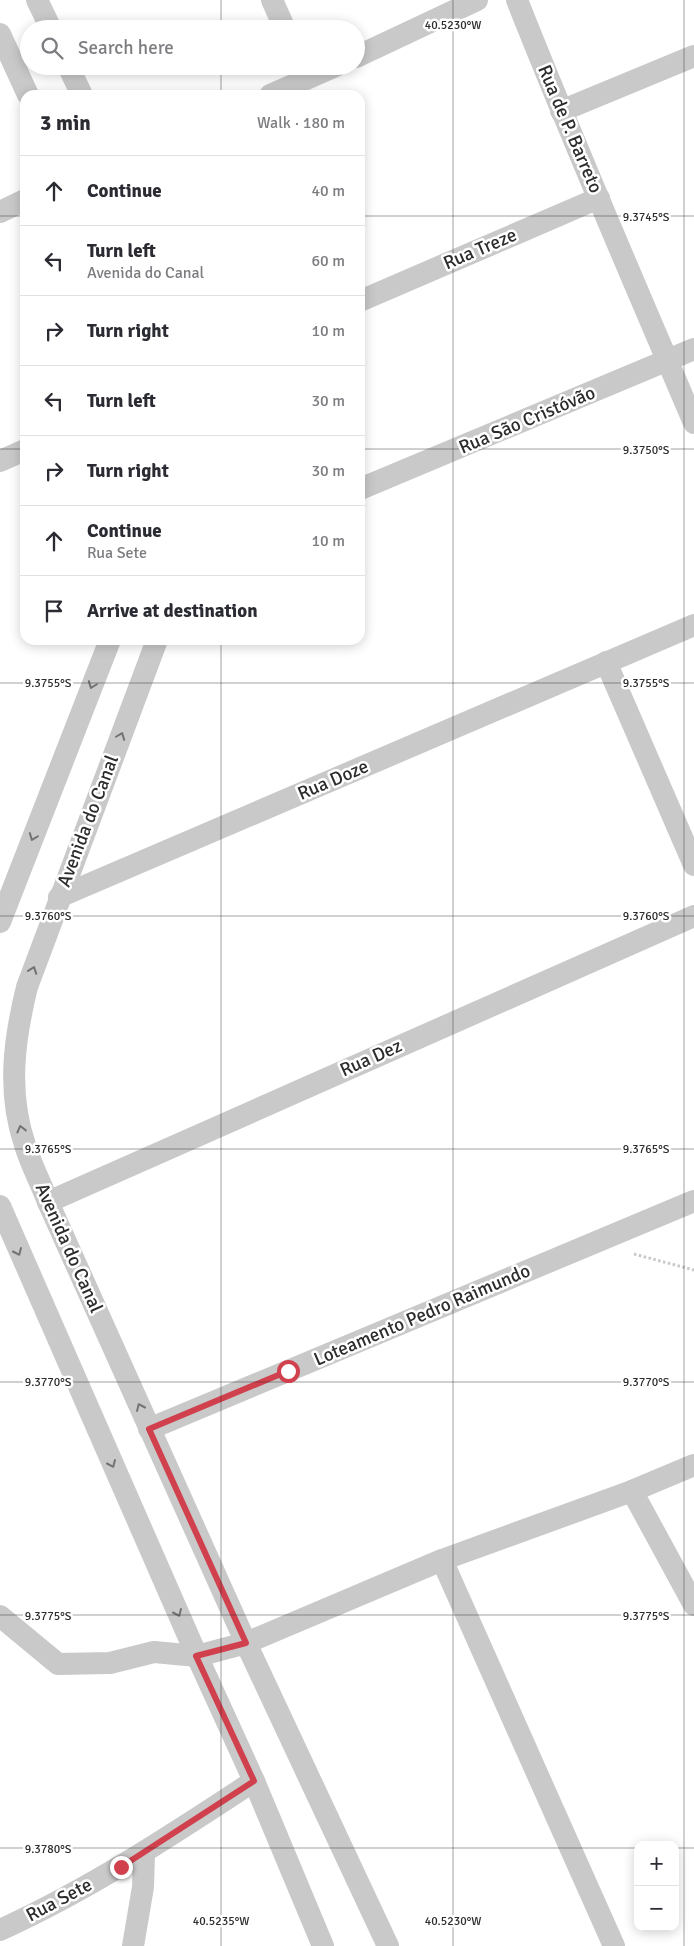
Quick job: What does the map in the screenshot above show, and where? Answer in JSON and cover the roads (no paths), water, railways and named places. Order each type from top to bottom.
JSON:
[{"type":"street","points":[[37,0],[47,20]]},
{"type":"street","points":[[272,0],[281,20]]},
{"type":"street","points":[[365,53],[477,0]]},
{"type":"street","name":"Rua de P. Barreto","points":[[517,0],[560,111],[600,198],[694,422]]},
{"type":"street","points":[[0,34],[26,90]]},
{"type":"street","points":[[560,111],[694,56]]},
{"type":"street","points":[[72,75],[80,90]]},
{"type":"street","points":[[278,90],[302,75]]},
{"type":"street","name":"Rua Treze","points":[[365,298],[600,198]]},
{"type":"street","points":[[0,212],[20,202]]},
{"type":"street","name":"Rua São Cristóvão","points":[[365,487],[694,350]]},
{"type":"street","points":[[0,461],[20,452]]},
{"type":"street","name":"Rua Doze","points":[[59,897],[694,625]]},
{"type":"street","points":[[0,922],[108,645]]},
{"type":"street","name":"Avenida do Canal","points":[[155,645],[26,987],[16,1031],[13,1075],[15,1108],[25,1145],[48,1202],[149,1429],[246,1643],[388,1946]]},
{"type":"street","points":[[606,662],[694,865]]},
{"type":"street","name":"Rua Dez","points":[[48,1202],[694,916]]},
{"type":"street","name":"Loteamento Pedro Raimundo","points":[[149,1429],[694,1201]]},
{"type":"street","points":[[0,1206],[196,1656],[254,1781],[323,1946]]},
{"type":"street","points":[[0,1616],[58,1664],[110,1663],[154,1652],[196,1656],[246,1643],[442,1560],[632,1491],[694,1465]]},
{"type":"street","points":[[632,1491],[694,1605]]},
{"type":"street","points":[[442,1560],[614,1946]]},
{"type":"street","name":"Rua Sete","points":[[0,1930],[38,1912],[144,1854],[254,1781]]},
{"type":"street","points":[[133,1946],[143,1887],[144,1854]]}]
